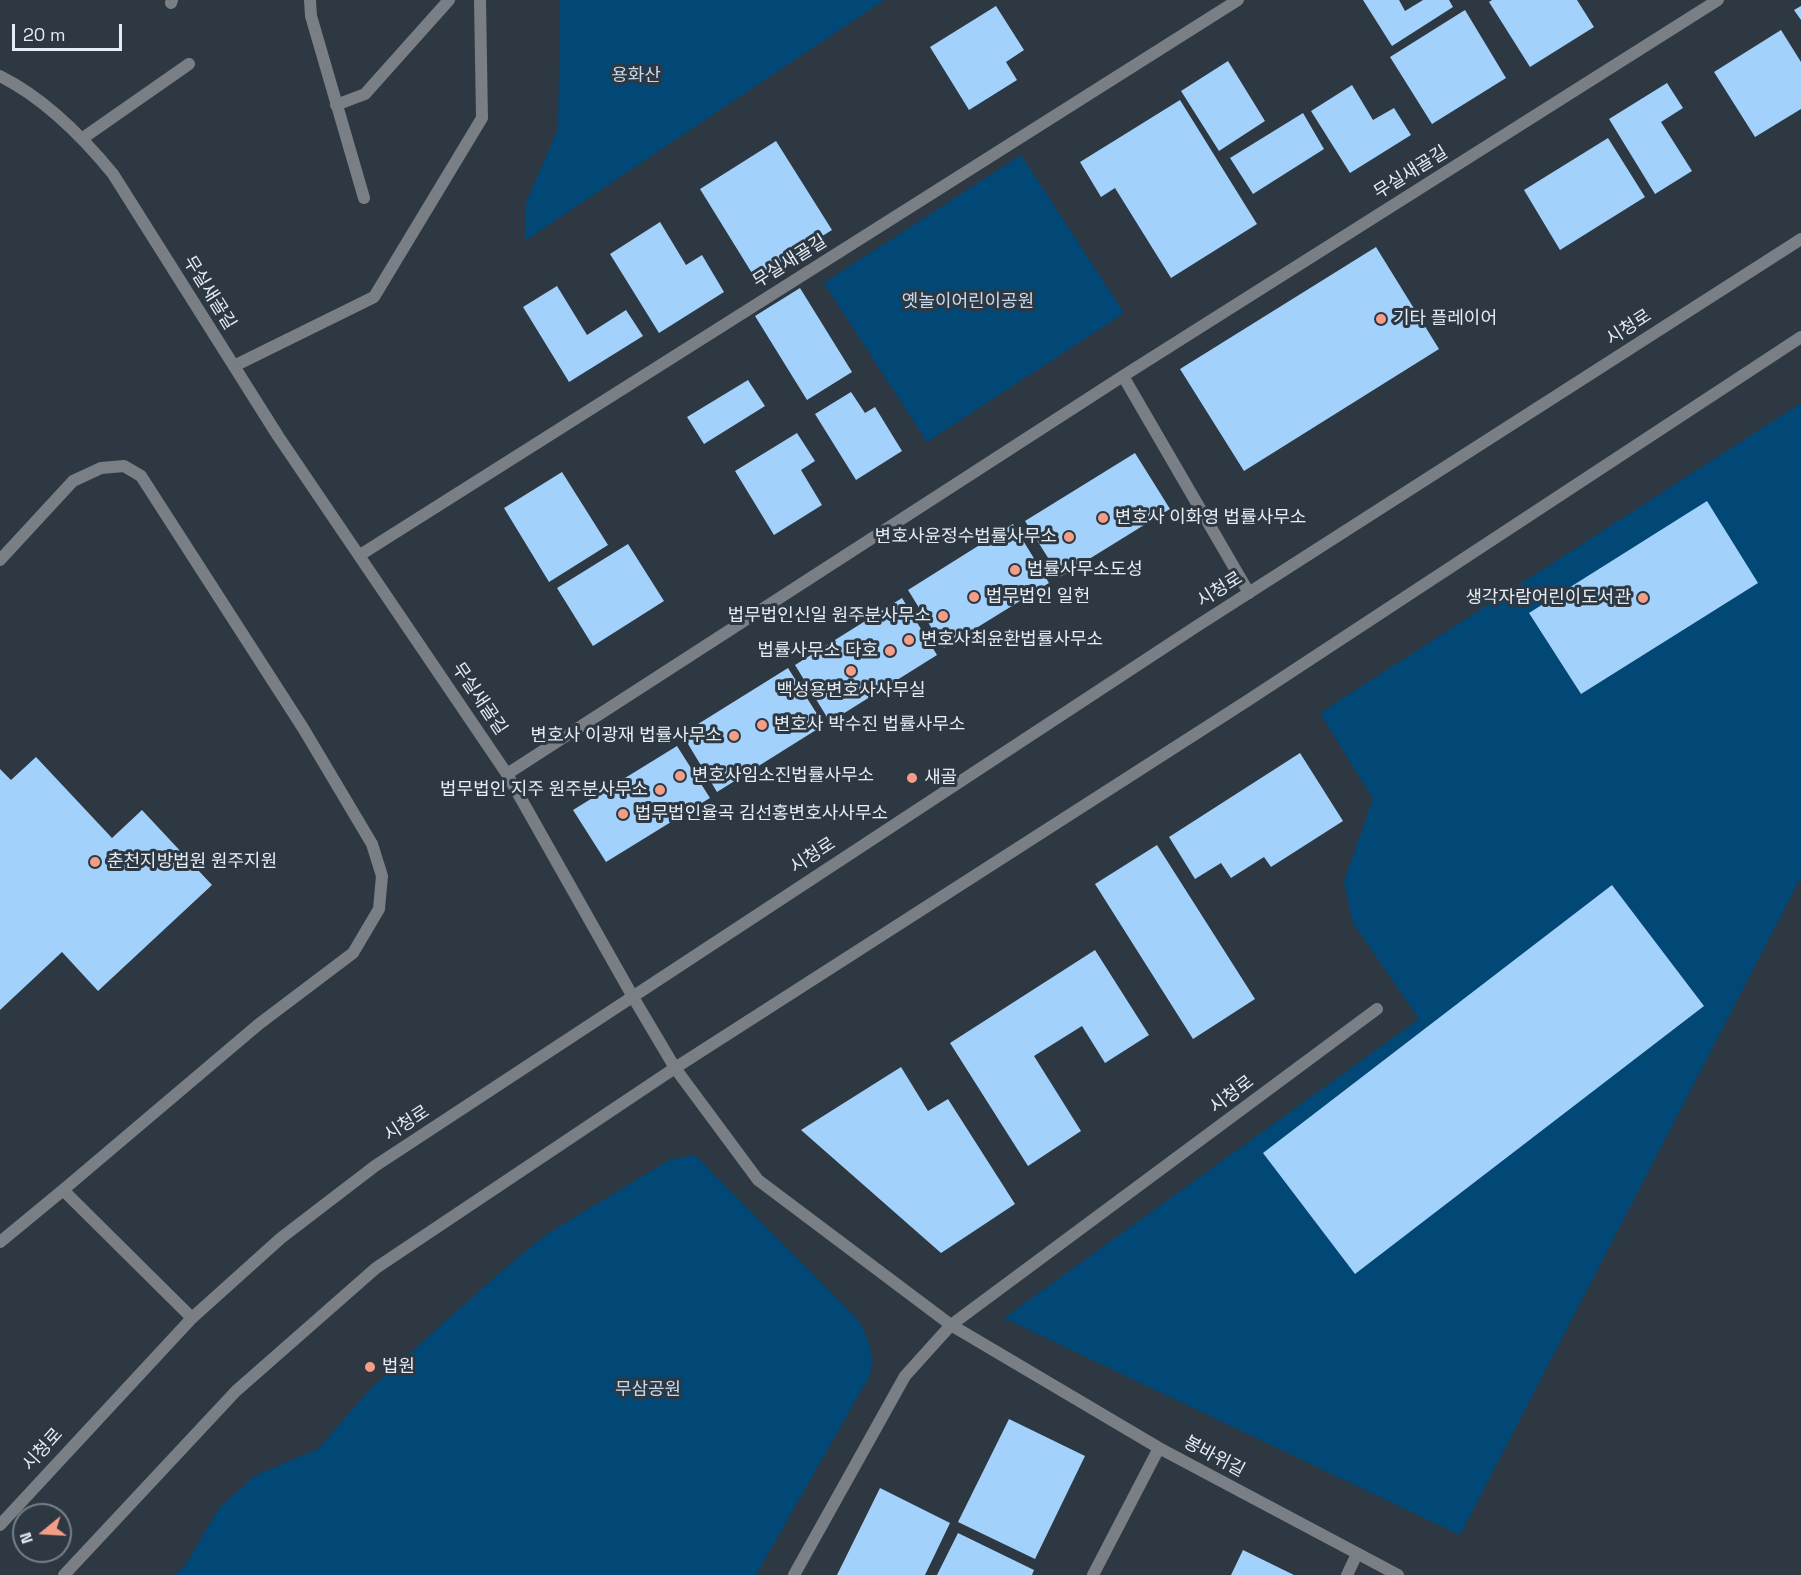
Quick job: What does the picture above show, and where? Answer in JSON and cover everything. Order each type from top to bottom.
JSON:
[{"type":"street","points":[[310,0],[311,16],[364,198]]},
{"type":"street","points":[[336,105],[365,94],[449,0]]},
{"type":"street","points":[[234,366],[374,297],[482,118],[480,0]]},
{"type":"street","name":"무실새골길","points":[[360,555],[1238,0]]},
{"type":"street","name":"무실새골길","points":[[507,774],[1122,376],[1718,0]]},
{"type":"street","points":[[83,138],[189,64]]},
{"type":"street","name":"무실새골길","points":[[0,76],[14,83],[83,138],[112,174],[278,436],[507,774],[675,1068]]},
{"type":"street","name":"시청로","points":[[0,1525],[192,1318],[281,1238],[375,1166],[1249,593],[1801,239]]},
{"type":"street","points":[[64,1575],[236,1391],[376,1268],[675,1068],[1247,701],[1801,337]]},
{"type":"street","points":[[1122,376],[1249,593]]},
{"type":"street","points":[[0,560],[74,481],[101,468],[124,466],[141,476],[303,728],[372,844],[382,876],[379,909],[353,953],[260,1024],[0,1242]]},
{"type":"street","name":"시청로","points":[[794,1575],[905,1376],[951,1325],[1377,1009]]},
{"type":"street","points":[[675,1068],[758,1180],[951,1325],[1159,1448]]},
{"type":"street","points":[[71,1184],[63,1190],[192,1318]]},
{"type":"street","name":"봉바위길","points":[[1093,1575],[1159,1448],[1398,1575]]},
{"type":"street","points":[[1347,1575],[1358,1554]]},
{"type":"green space","name":"용화산","points":[[560,0],[884,0],[526,240],[526,203],[558,129]]},
{"type":"green space","name":"옛놀이어린이공원","points":[[1021,155],[1124,313],[927,442],[824,283]]},
{"type":"green space","points":[[1801,403],[1801,877],[1460,1535],[1004,1318],[1419,1019],[1353,923],[1344,881],[1373,799],[1320,713]]},
{"type":"green space","name":"무삼공원","points":[[695,1155],[858,1320],[868,1340],[871,1353],[870,1375],[756,1575],[176,1575],[188,1561],[219,1508],[256,1475],[318,1449],[371,1388],[496,1276],[547,1234],[669,1160]]},
{"type":"building","points":[[1363,0],[1399,0],[1405,11],[1423,0],[1449,0],[1453,7],[1392,46]]},
{"type":"building","points":[[1492,0],[1577,0],[1594,27],[1530,67],[1489,2]]},
{"type":"building","points":[[996,6],[1024,50],[1006,62],[1017,80],[969,110],[930,47]]},
{"type":"building","points":[[1801,6],[1801,20],[1794,10]]},
{"type":"building","points":[[1465,10],[1506,78],[1432,124],[1390,57]]},
{"type":"building","points":[[1781,30],[1801,62],[1801,109],[1755,137],[1714,72]]},
{"type":"building","points":[[1228,61],[1265,121],[1219,151],[1181,91]]},
{"type":"building","points":[[1667,83],[1683,108],[1661,122],[1692,171],[1655,194],[1609,119]]},
{"type":"building","points":[[1352,85],[1373,120],[1394,108],[1411,135],[1350,173],[1311,111]]},
{"type":"building","points":[[1180,100],[1257,224],[1171,278],[1115,188],[1101,197],[1080,162]]},
{"type":"building","points":[[1303,113],[1324,149],[1253,194],[1230,158]]},
{"type":"building","points":[[1608,138],[1645,197],[1560,250],[1524,190]]},
{"type":"building","points":[[776,141],[832,230],[755,278],[700,189]]},
{"type":"building","points":[[660,222],[686,265],[702,255],[724,292],[659,333],[610,254]]},
{"type":"building","points":[[1376,247],[1439,349],[1244,471],[1180,369]]},
{"type":"building","points":[[557,286],[587,335],[626,310],[643,336],[569,382],[523,307]]},
{"type":"building","points":[[800,288],[852,372],[807,400],[755,316]]},
{"type":"building","points":[[748,380],[765,406],[704,444],[687,417]]},
{"type":"building","points":[[851,392],[865,413],[875,407],[902,451],[856,480],[815,414]]},
{"type":"building","points":[[797,433],[815,461],[801,470],[822,505],[774,535],[735,471]]},
{"type":"building","points":[[1135,453],[1170,509],[1060,577],[1025,521]]},
{"type":"building","points":[[562,472],[608,545],[549,582],[504,508]]},
{"type":"building","name":"생각자람어린이도서관","points":[[1707,501],[1758,583],[1581,694],[1529,613]]},
{"type":"building","points":[[1013,524],[1049,583],[944,648],[908,590]]},
{"type":"building","points":[[628,544],[664,601],[593,646],[557,588]]},
{"type":"building","points":[[902,598],[937,655],[830,722],[795,665]]},
{"type":"building","points":[[788,668],[824,725],[717,792],[682,734]]},
{"type":"building","points":[[677,746],[710,798],[606,862],[573,810]]},
{"type":"building","points":[[1300,753],[1343,821],[1271,867],[1264,857],[1231,878],[1221,863],[1195,879],[1169,837]]},
{"type":"building","name":"춘천지방법원 원주지원","points":[[36,757],[112,838],[142,810],[212,885],[98,991],[62,952],[0,1010],[0,769],[11,780]]},
{"type":"building","points":[[1157,845],[1255,999],[1193,1039],[1095,884]]},
{"type":"building","points":[[1612,885],[1704,1006],[1355,1274],[1263,1153]]},
{"type":"building","points":[[1095,950],[1149,1035],[1105,1063],[1082,1026],[1034,1056],[1081,1131],[1028,1166],[950,1043]]},
{"type":"building","points":[[901,1067],[928,1111],[948,1099],[1015,1204],[941,1253],[801,1130]]},
{"type":"building","points":[[1009,1419],[1085,1456],[1035,1559],[958,1522]]},
{"type":"building","points":[[880,1488],[950,1523],[925,1575],[837,1575]]},
{"type":"building","points":[[958,1533],[1034,1570],[1032,1575],[937,1575]]},
{"type":"building","points":[[1243,1550],[1294,1575],[1231,1575]]},
{"type":"place","name":"기타 플레이어","points":[[1381,319]]},
{"type":"place","name":"변호사 이화영 법률사무소","points":[[1103,518]]},
{"type":"place","name":"변호사윤정수법률사무소","points":[[1069,537]]},
{"type":"place","name":"법률사무소도성","points":[[1015,570]]},
{"type":"place","name":"법무법인 일헌","points":[[974,597]]},
{"type":"place","name":"생각자람어린이도서관","points":[[1643,598]]},
{"type":"place","name":"법무법인신일 원주분사무소","points":[[943,616]]},
{"type":"place","name":"변호사최윤환법률사무소","points":[[909,640]]},
{"type":"place","name":"법률사무소 다호","points":[[890,651]]},
{"type":"place","name":"백성용변호사사무실","points":[[851,671]]},
{"type":"place","name":"변호사 박수진 법률사무소","points":[[762,725]]},
{"type":"place","name":"변호사 이광재 법률사무소","points":[[734,736]]},
{"type":"place","name":"변호사임소진법률사무소","points":[[680,776]]},
{"type":"place","name":"새골","points":[[912,778]]},
{"type":"place","name":"법무법인 지주 원주분사무소","points":[[660,790]]},
{"type":"place","name":"법무법인율곡 김선홍변호사사무소","points":[[623,814]]},
{"type":"place","name":"춘천지방법원 원주지원","points":[[95,862]]},
{"type":"place","name":"법원","points":[[370,1367]]}]
